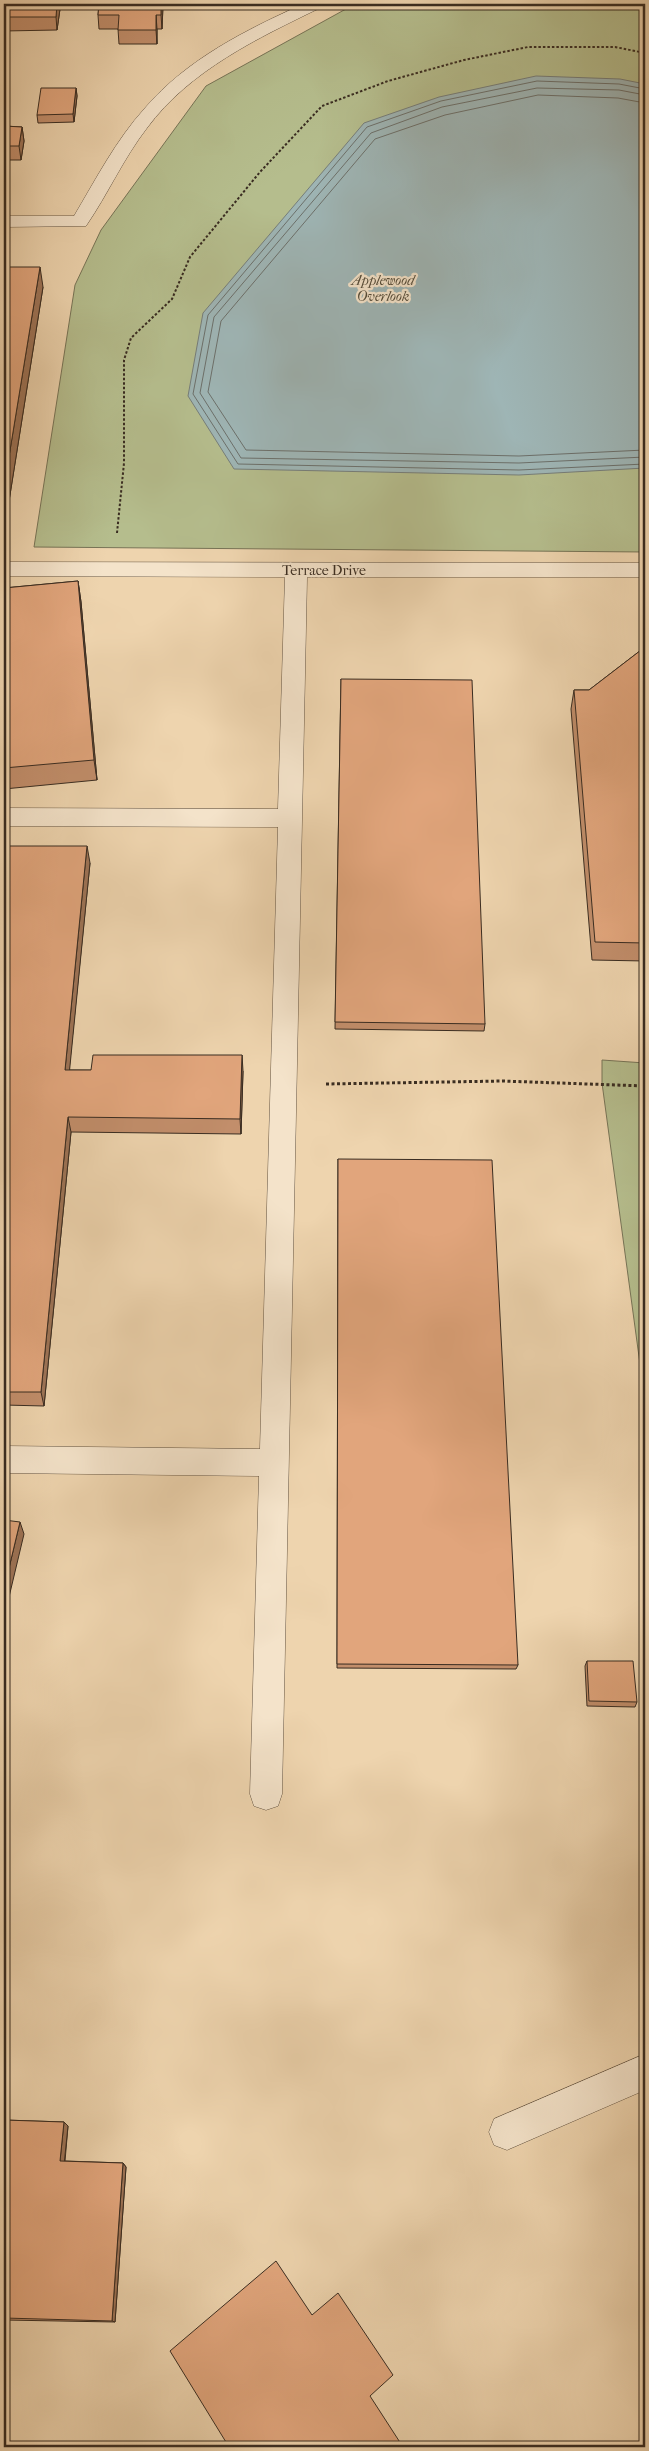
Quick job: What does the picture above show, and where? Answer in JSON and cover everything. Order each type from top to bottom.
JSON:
[{"type":"street","points":[[4,222],[80,222],[129,141],[151,112],[179,83],[214,56],[260,30],[316,4]]},
{"type":"street","name":"Terrace Drive","points":[[4,569],[296,571],[645,570]]},
{"type":"street","points":[[266,1794],[296,571]]},
{"type":"street","points":[[4,817],[290,818]]},
{"type":"street","points":[[4,1459],[274,1463]]},
{"type":"street","points":[[507,2132],[645,2072]]},
{"type":"path","points":[[116,536],[124,463],[124,360],[132,338],[172,299],[190,257],[260,172],[322,106],[388,80],[464,60],[528,47],[615,47],[645,53]]},
{"type":"path","points":[[283,1085],[502,1081],[645,1086]]},
{"type":"green space","name":"Applewood Overlook","points":[[355,4],[645,4],[645,552],[34,547],[75,285],[101,230],[206,86]]},
{"type":"green space","points":[[602,1060],[645,1063],[645,1401],[602,1083]]},
{"type":"water","points":[[536,76],[620,79],[645,84],[645,468],[519,475],[234,469],[188,396],[203,313],[364,123],[439,97]]},
{"type":"building","points":[[4,4],[57,4],[56,17],[4,17]]},
{"type":"building","points":[[99,4],[161,4],[161,15],[156,15],[156,30],[118,30],[119,15],[98,15]]},
{"type":"building","points":[[41,88],[76,88],[73,114],[37,115]]},
{"type":"building","points":[[4,126],[22,127],[19,146],[4,146]]},
{"type":"building","points":[[4,267],[40,267],[5,481],[4,481]]},
{"type":"building","points":[[78,581],[94,760],[4,768],[4,588]]},
{"type":"building","points":[[645,647],[645,943],[595,942],[574,690],[589,690]]},
{"type":"building","points":[[341,679],[472,680],[485,1024],[335,1022]]},
{"type":"building","points":[[4,846],[87,846],[65,1070],[91,1070],[93,1055],[242,1055],[240,1119],[68,1117],[41,1392],[4,1392]]},
{"type":"building","points":[[338,1159],[492,1160],[518,1665],[337,1664]]},
{"type":"building","points":[[4,1520],[20,1522],[4,1589]]},
{"type":"building","points":[[587,1661],[633,1661],[637,1702],[589,1701]]},
{"type":"building","points":[[4,2120],[64,2122],[60,2161],[123,2163],[112,2321],[4,2318]]},
{"type":"building","points":[[276,2261],[312,2315],[338,2293],[393,2375],[370,2396],[403,2447],[229,2447],[170,2351]]}]
